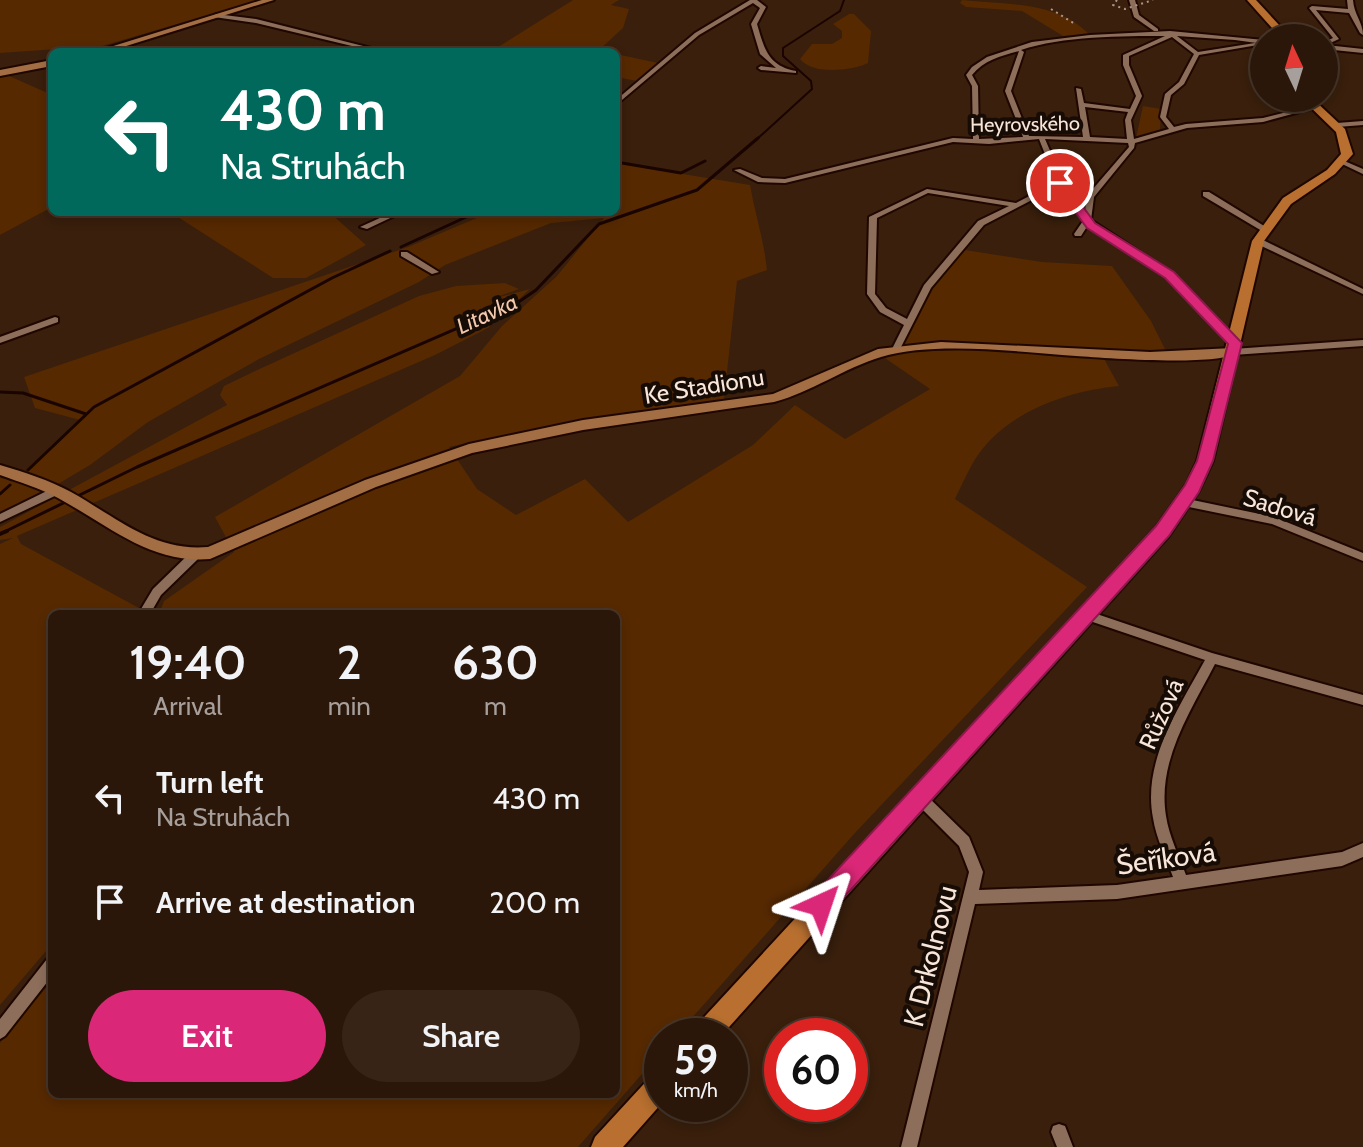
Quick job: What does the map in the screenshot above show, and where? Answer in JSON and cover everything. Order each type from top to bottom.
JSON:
[{"type":"main road","points":[[1251,0],[1273,24]]},
{"type":"main road","points":[[720,1018],[1163,531],[1183,502],[1205,461],[1262,235],[1287,201],[1342,162],[1348,148],[1337,125],[1322,112]]},
{"type":"main road","points":[[605,1147],[644,1103]]},
{"type":"street","points":[[111,48],[270,0]]},
{"type":"street","points":[[620,100],[697,34],[754,0],[763,7],[754,21],[763,54],[760,72],[794,72]]},
{"type":"street","points":[[1132,0],[1136,16],[1160,32]]},
{"type":"street","points":[[1324,24],[1312,8],[1350,6],[1363,31]]},
{"type":"street","points":[[216,16],[256,21],[367,48]]},
{"type":"street","points":[[976,142],[975,86],[969,75],[977,64],[1021,52],[1032,44],[1085,36],[1160,32],[1250,41]]},
{"type":"street","points":[[1171,34],[1197,54],[1250,45]]},
{"type":"street","points":[[1078,234],[1086,220],[1090,197],[1132,147],[1128,120],[1139,96],[1126,65],[1126,55],[1171,34]]},
{"type":"street","points":[[1338,47],[1363,51]]},
{"type":"street","points":[[1021,52],[1008,91],[1026,137]]},
{"type":"street","points":[[763,54],[783,71]]},
{"type":"street","points":[[1172,129],[1163,117],[1168,94],[1182,83],[1197,54]]},
{"type":"street","points":[[0,73],[48,64]]},
{"type":"street","points":[[1078,89],[1087,138]]},
{"type":"street","points":[[1081,105],[1132,111]]},
{"type":"street","name":"Heyrovského","points":[[738,170],[761,180],[785,181],[953,140],[976,142],[1041,137],[1130,141],[1172,129],[1263,120],[1284,112]]},
{"type":"street","points":[[1337,125],[1363,123]]},
{"type":"street","points":[[1041,137],[1060,183],[1086,220],[1169,275],[1234,348],[1363,343]]},
{"type":"street","points":[[1342,162],[1363,172]]},
{"type":"street","points":[[896,349],[927,287],[981,223],[1013,204],[1060,183]]},
{"type":"street","points":[[909,324],[883,310],[871,294],[873,217],[927,191],[1013,204]]},
{"type":"street","points":[[1206,194],[1262,235],[1363,292]]},
{"type":"street","points":[[364,227],[390,216]]},
{"type":"street","points":[[404,254],[435,272]]},
{"type":"street","points":[[0,340],[55,320]]},
{"type":"street","name":"Ke Stadionu","points":[[194,556],[210,553],[392,477],[470,449],[541,434],[774,398],[802,389],[874,355],[896,349],[970,347],[1163,358],[1234,348]]},
{"type":"street","points":[[0,470],[60,493],[164,552],[194,556]]},
{"type":"street","points":[[0,518],[60,493]]},
{"type":"street","name":"Sadová","points":[[1183,502],[1274,521],[1363,557]]},
{"type":"street","points":[[146,610],[157,592],[194,556]]},
{"type":"street","points":[[1085,615],[1212,658],[1363,700]]},
{"type":"street","name":"Růžová","points":[[1182,882],[1159,815],[1157,791],[1169,743],[1212,658]]},
{"type":"street","name":"K Drkolnovu","points":[[909,1147],[973,897],[976,872],[964,842],[918,797]]},
{"type":"street","name":"Šeříková","points":[[973,897],[1117,892],[1342,859],[1363,850]]},
{"type":"street","points":[[0,1031],[48,969]]},
{"type":"shaded area","points":[[0,0],[259,0],[102,46],[0,53]]},
{"type":"shaded area","points":[[573,0],[619,0],[611,5],[629,9],[623,28],[601,48],[496,48]]},
{"type":"shaded area","points":[[962,0],[1045,10],[1076,23],[1089,34],[1063,36],[1022,11],[966,7],[960,3]]},
{"type":"shaded area","points":[[854,14],[871,31],[868,63],[832,70],[813,68],[800,59],[812,44],[832,44],[842,38],[842,31],[833,24]]},
{"type":"shaded area","points":[[620,55],[658,63],[637,81],[620,78]]},
{"type":"shaded area","points":[[7,75],[48,93],[48,209],[0,235],[0,76]]},
{"type":"shaded area","points":[[1143,106],[1161,109],[1160,130],[1136,138]]},
{"type":"shaded area","points":[[620,164],[750,185],[767,270],[737,281],[724,399],[590,418],[449,447],[477,489],[516,515],[585,479],[628,522],[753,445],[795,405],[845,439],[930,389],[879,354],[898,349],[927,287],[965,250],[1042,262],[1112,266],[1151,321],[1169,357],[1103,357],[1119,386],[1060,398],[1041,406],[1006,426],[978,455],[955,499],[1087,587],[854,834],[692,1018],[644,1018],[644,1072],[578,1147],[0,1147],[0,1043],[48,985],[48,1098],[620,1098],[620,610],[161,610],[164,601],[234,552],[215,517],[460,376],[502,326],[557,276],[604,218],[551,223],[445,265],[419,282],[259,359],[148,422],[90,465],[53,487],[22,475],[80,420],[35,408],[24,377],[408,247],[482,216],[620,216]]},
{"type":"shaded area","points":[[176,216],[333,216],[366,245],[306,278],[273,278]]},
{"type":"shaded area","points":[[505,283],[519,289],[488,300],[530,289],[488,328],[435,355],[17,536],[21,544],[139,608],[48,610],[48,949],[0,1005],[0,544],[13,538],[0,540],[0,527],[227,405],[220,395],[224,386],[419,296],[456,286]]},
{"type":"shaded area","points":[[0,471],[48,488],[0,514]]},
{"type":"waterway","name":"Litavka","points":[[756,140],[812,89],[811,81],[783,56],[783,48],[840,11],[844,0]]},
{"type":"waterway","name":"Litavka","points":[[2,533],[137,467],[520,301],[536,290],[599,224],[697,190],[758,138]]},
{"type":"waterway","points":[[620,163],[681,173],[705,161]]},
{"type":"waterway","points":[[401,247],[468,216]]},
{"type":"waterway","points":[[28,470],[94,407],[332,278],[390,251]]},
{"type":"waterway","points":[[0,392],[23,393],[86,414]]},
{"type":"waterway","points":[[0,494],[10,485]]},
{"type":"waterway","name":"Litavka","points":[[0,534],[7,531]]},
{"type":"railway","points":[[1117,0],[1113,5],[1125,9],[1153,0]]},
{"type":"railway","points":[[1051,9],[1075,24]]},
{"type":"route","points":[[821,905],[1163,531],[1193,487],[1205,461],[1235,343],[1221,333],[1200,305],[1169,275],[1091,225],[1060,183]]}]
